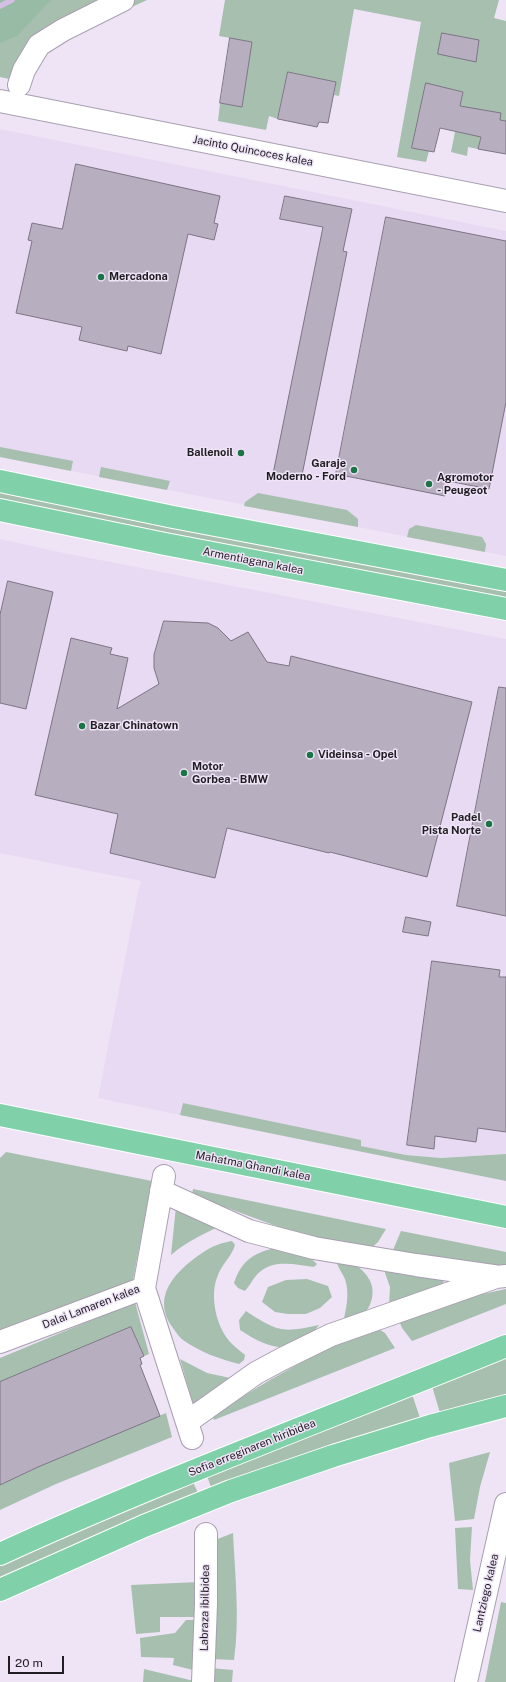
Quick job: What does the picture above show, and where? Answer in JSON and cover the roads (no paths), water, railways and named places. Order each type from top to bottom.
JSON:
[{"type":"main road","points":[[0,481],[166,515],[506,580]]},
{"type":"main road","name":"Armentiagana kalea","points":[[0,510],[164,544],[506,609]]},
{"type":"main road","name":"Mahatma Ghandi kalea","points":[[0,1115],[506,1217]]},
{"type":"main road","name":"Sofia erreginaren hiribidea","points":[[0,1554],[207,1465],[506,1346]]},
{"type":"main road","points":[[0,1590],[144,1526],[231,1491],[393,1437],[506,1406]]},
{"type":"street","points":[[19,85],[24,70],[39,45],[63,30],[123,0]]},
{"type":"street","name":"Jacinto Quincoces kalea","points":[[0,101],[506,201]]},
{"type":"street","name":"Dalai Lamaren kalea","points":[[0,1342],[144,1288],[163,1183],[249,1231],[306,1246],[416,1265],[501,1276]]},
{"type":"street","points":[[144,1288],[189,1430],[256,1374],[282,1359],[331,1335],[501,1276]]},
{"type":"street","name":"Lantziego kalea","points":[[466,1682],[506,1504]]},
{"type":"street","name":"Labraza ibilbidea","points":[[202,1682],[206,1604],[206,1534]]},
{"type":"waterway","points":[[0,6],[12,0]]},
{"type":"place","name":"Mercadona","points":[[101,277]]},
{"type":"place","name":"Ballenoil","points":[[241,453]]},
{"type":"place","name":"Garaje Moderno - Ford","points":[[354,470]]},
{"type":"place","name":"Agromotor - Peugeot","points":[[429,484]]},
{"type":"place","name":"Bazar Chinatown","points":[[82,726]]},
{"type":"place","name":"Videinsa - Opel","points":[[310,755]]},
{"type":"place","name":"Motor Gorbea - BMW","points":[[184,773]]},
{"type":"place","name":"Padel Pista Norte","points":[[489,824]]}]
